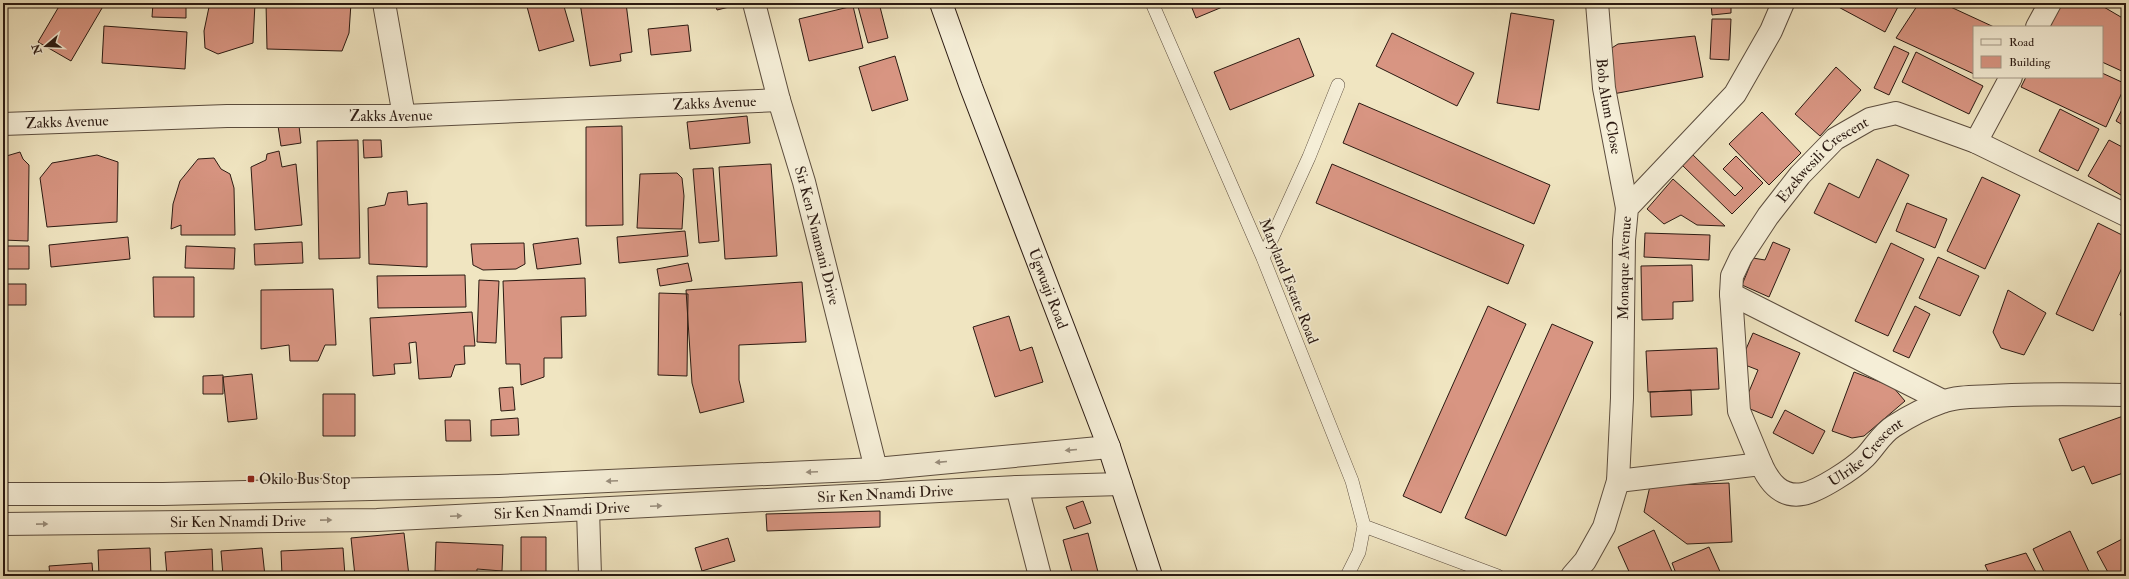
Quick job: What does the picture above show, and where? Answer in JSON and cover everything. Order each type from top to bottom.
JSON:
[{"type":"street","points":[[384,3],[404,116]]},
{"type":"street","name":"Sir Ken Nnamani Drive","points":[[754,3],[779,100],[804,182],[876,469]]},
{"type":"street","name":"Ugwuaji Road","points":[[941,3],[974,94],[1109,446],[1151,576]]},
{"type":"street","name":"Bob Alum Close","points":[[1597,3],[1604,88],[1627,208]]},
{"type":"street","name":"Monaque Avenue","points":[[1572,576],[1585,561],[1604,527],[1618,481],[1622,398],[1624,240],[1627,208],[1735,94],[1767,38],[1783,3]]},
{"type":"street","points":[[2038,26],[2050,3]]},
{"type":"street","points":[[1976,142],[2010,78]]},
{"type":"street","name":"Zakks Avenue","points":[[3,124],[228,116],[404,116],[779,100]]},
{"type":"street","name":"Ezekwesili Crescent","points":[[1761,464],[1739,411],[1731,294],[1732,276],[1741,257],[1768,216],[1800,175],[1835,139],[1870,119],[1896,113],[1976,142],[2126,215]]},
{"type":"street","points":[[1731,294],[1943,401]]},
{"type":"street","name":"Ulrike Crescent","points":[[1761,464],[1776,488],[1784,493],[1795,496],[1806,494],[1840,477],[1856,466],[1892,427],[1943,401],[1972,397],[2031,393],[2126,395]]},
{"type":"street","name":"Sir Ken Nnamdi Drive","points":[[3,494],[163,494],[507,486],[876,469],[1109,446]]},
{"type":"street","points":[[1618,481],[1761,464]]},
{"type":"street","name":"Sir Ken Nnamdi Drive","points":[[3,524],[378,520],[1121,484]]},
{"type":"street","points":[[1017,488],[1040,576]]},
{"type":"street","points":[[374,489],[378,520]]},
{"type":"street","points":[[588,509],[590,576]]},
{"type":"lane","name":"Maryland Estate Road","points":[[1152,3],[1263,258],[1352,481],[1364,526],[1359,552],[1347,576]]},
{"type":"lane","points":[[1263,258],[1309,157],[1338,85]]},
{"type":"lane","points":[[1364,526],[1498,576]]},
{"type":"building","points":[[61,3],[105,3],[71,61],[38,42]]},
{"type":"building","points":[[153,3],[186,3],[186,18],[152,17]]},
{"type":"building","points":[[212,3],[255,3],[253,43],[218,54],[205,48],[204,31],[209,7]]},
{"type":"building","points":[[266,3],[351,3],[349,33],[342,51],[267,49]]},
{"type":"building","points":[[526,3],[563,3],[574,41],[539,51]]},
{"type":"building","points":[[580,3],[626,3],[632,52],[620,54],[621,61],[590,66]]},
{"type":"building","points":[[715,3],[741,3],[741,4],[717,10]]},
{"type":"building","points":[[857,3],[879,3],[888,38],[868,43]]},
{"type":"building","points":[[1190,3],[1232,3],[1196,18]]},
{"type":"building","points":[[1711,3],[1731,3],[1731,13],[1712,15]]},
{"type":"building","points":[[1831,3],[1900,3],[1885,32]]},
{"type":"building","points":[[1919,3],[1942,3],[1992,26],[1973,26],[1973,74],[1896,38]]},
{"type":"building","points":[[2061,3],[2097,3],[2126,20],[2126,73],[2103,62],[2103,26],[2050,26]]},
{"type":"building","points":[[853,6],[863,48],[809,61],[799,19]]},
{"type":"building","points":[[1511,13],[1554,20],[1539,110],[1497,103]]},
{"type":"building","points":[[1712,19],[1731,19],[1729,60],[1710,59]]},
{"type":"building","points":[[688,25],[691,51],[651,55],[648,29]]},
{"type":"building","points":[[104,26],[187,32],[185,69],[102,63]]},
{"type":"building","points":[[1392,33],[1474,73],[1457,106],[1376,66]]},
{"type":"building","points":[[1695,36],[1703,77],[1613,94],[1607,51],[1618,44]]},
{"type":"building","points":[[1299,38],[1314,76],[1230,110],[1214,72]]},
{"type":"building","points":[[1894,46],[1909,53],[1889,95],[1874,88]]},
{"type":"building","points":[[1916,52],[1983,86],[1969,114],[1902,82]]},
{"type":"building","points":[[895,56],[908,100],[872,111],[859,67]]},
{"type":"building","points":[[1836,67],[1861,90],[1820,136],[1795,114]]},
{"type":"building","points":[[2103,73],[2126,84],[2106,127],[2021,87],[2026,78],[2103,78]]},
{"type":"building","points":[[2126,102],[2126,127],[2116,121]]},
{"type":"building","points":[[1359,103],[1550,185],[1534,224],[1343,143]]},
{"type":"building","points":[[2060,109],[2099,129],[2078,171],[2039,151]]},
{"type":"building","points":[[1762,112],[1801,153],[1769,185],[1729,144]]},
{"type":"building","points":[[747,116],[750,143],[690,149],[687,122]]},
{"type":"building","points":[[298,117],[301,143],[281,146],[277,119]]},
{"type":"building","points":[[622,126],[623,225],[586,226],[586,127]]},
{"type":"building","points":[[358,140],[360,258],[319,259],[317,141]]},
{"type":"building","points":[[363,140],[381,140],[382,157],[364,158]]},
{"type":"building","points":[[2109,140],[2126,149],[2126,198],[2088,176]]},
{"type":"building","points":[[279,151],[282,167],[296,164],[302,225],[255,230],[251,167],[266,160],[267,154]]},
{"type":"building","points":[[20,152],[23,159],[29,165],[28,241],[3,240],[3,157]]},
{"type":"building","points":[[1691,153],[1735,196],[1743,188],[1723,169],[1736,156],[1763,183],[1732,214],[1681,164]]},
{"type":"building","points":[[97,155],[118,162],[117,222],[47,227],[40,178],[52,163]]},
{"type":"building","points":[[214,158],[221,169],[230,174],[234,188],[235,235],[181,235],[181,225],[171,229],[173,204],[180,181],[198,159]]},
{"type":"building","points":[[1877,159],[1909,175],[1876,243],[1814,213],[1829,183],[1859,198]]},
{"type":"building","points":[[771,164],[777,256],[725,259],[719,167]]},
{"type":"building","points":[[1332,164],[1524,245],[1508,284],[1316,203]]},
{"type":"building","points":[[713,168],[719,241],[699,243],[693,169]]},
{"type":"building","points":[[677,173],[682,178],[684,196],[682,229],[637,228],[640,174]]},
{"type":"building","points":[[1982,177],[2020,195],[1985,269],[1947,251]]},
{"type":"building","points":[[1673,179],[1725,226],[1697,225],[1681,215],[1664,224],[1647,209]]},
{"type":"building","points":[[407,191],[408,205],[427,203],[427,267],[369,264],[368,208],[385,205],[388,193]]},
{"type":"building","points":[[1907,203],[1947,219],[1935,248],[1896,231]]},
{"type":"building","points":[[2098,223],[2126,237],[2126,259],[2093,331],[2056,314]]},
{"type":"building","points":[[685,231],[688,256],[619,263],[617,237]]},
{"type":"building","points":[[1645,233],[1710,235],[1709,260],[1644,257]]},
{"type":"building","points":[[128,237],[130,259],[51,267],[49,245]]},
{"type":"building","points":[[578,238],[581,264],[537,269],[533,244]]},
{"type":"building","points":[[302,242],[303,263],[255,265],[254,244]]},
{"type":"building","points":[[1773,242],[1790,249],[1769,297],[1742,285],[1753,258],[1765,260]]},
{"type":"building","points":[[524,243],[525,264],[516,269],[483,270],[473,265],[471,244]]},
{"type":"building","points":[[1891,243],[1924,259],[1888,336],[1855,321]]},
{"type":"building","points":[[3,246],[29,246],[29,269],[3,269]]},
{"type":"building","points":[[186,246],[235,248],[234,269],[185,268]]},
{"type":"building","points":[[1938,257],[1979,276],[1960,316],[1919,298]]},
{"type":"building","points":[[688,263],[692,281],[660,286],[657,269]]},
{"type":"building","points":[[1692,265],[1693,301],[1673,302],[1673,319],[1642,320],[1641,266]]},
{"type":"building","points":[[465,275],[466,307],[378,308],[377,276]]},
{"type":"building","points":[[153,277],[194,277],[194,317],[154,317]]},
{"type":"building","points":[[585,278],[586,316],[561,317],[562,358],[544,358],[544,377],[521,385],[520,364],[506,364],[503,281]]},
{"type":"building","points":[[479,280],[499,281],[496,343],[477,342]]},
{"type":"building","points":[[802,282],[806,342],[739,345],[739,380],[744,402],[700,413],[692,383],[686,290]]},
{"type":"building","points":[[3,284],[26,284],[26,305],[3,305]]},
{"type":"building","points":[[333,289],[336,345],[325,345],[318,361],[290,361],[289,345],[261,349],[261,290]]},
{"type":"building","points":[[2008,290],[2046,313],[2024,355],[2001,348],[1993,332]]},
{"type":"building","points":[[659,293],[688,294],[687,376],[658,375]]},
{"type":"building","points":[[2126,299],[2126,318],[2120,315]]},
{"type":"building","points":[[1488,306],[1526,324],[1441,513],[1403,496]]},
{"type":"building","points":[[1915,306],[1930,314],[1909,358],[1893,351]]},
{"type":"building","points":[[472,312],[475,346],[464,346],[465,364],[455,365],[451,377],[419,379],[416,342],[409,343],[411,363],[394,364],[395,374],[373,376],[370,318]]},
{"type":"building","points":[[1009,316],[1020,351],[1032,347],[1043,382],[995,397],[973,327]]},
{"type":"building","points":[[1552,324],[1593,342],[1506,536],[1465,518]]},
{"type":"building","points":[[1753,333],[1800,353],[1772,418],[1743,406],[1758,370],[1740,363]]},
{"type":"building","points":[[1717,348],[1719,389],[1648,392],[1646,351]]},
{"type":"building","points":[[1854,372],[1893,387],[1905,401],[1864,436],[1852,438],[1832,431]]},
{"type":"building","points":[[252,374],[257,419],[228,422],[223,377]]},
{"type":"building","points":[[223,375],[223,394],[203,394],[203,376]]},
{"type":"building","points":[[513,387],[515,410],[501,411],[499,388]]},
{"type":"building","points":[[1691,390],[1692,415],[1651,417],[1650,392]]},
{"type":"building","points":[[323,394],[355,394],[355,436],[323,436]]},
{"type":"building","points":[[1785,410],[1825,431],[1813,454],[1773,433]]},
{"type":"building","points":[[2126,415],[2126,472],[2092,484],[2084,466],[2072,471],[2059,439]]},
{"type":"building","points":[[518,418],[519,435],[491,436],[491,420]]},
{"type":"building","points":[[445,420],[470,420],[471,441],[446,441]]},
{"type":"building","points":[[3,434],[6,434],[6,447],[3,448]]},
{"type":"building","points":[[1729,483],[1732,542],[1687,544],[1644,512],[1650,486]]},
{"type":"building","points":[[1083,501],[1091,523],[1074,529],[1066,507]]},
{"type":"building","points":[[880,511],[880,527],[767,531],[766,514]]},
{"type":"building","points":[[1654,530],[1674,576],[1631,576],[1618,547]]},
{"type":"building","points":[[2070,531],[2091,576],[2046,576],[2033,549]]},
{"type":"building","points":[[404,533],[409,576],[355,576],[351,538]]},
{"type":"building","points":[[1088,533],[1099,576],[1073,576],[1063,540]]},
{"type":"building","points":[[521,537],[546,537],[546,575],[521,575]]},
{"type":"building","points":[[2126,537],[2126,576],[2110,576],[2097,552]]},
{"type":"building","points":[[728,538],[735,561],[702,571],[695,548]]},
{"type":"building","points":[[436,542],[503,545],[502,571],[477,569],[477,573],[435,571]]},
{"type":"building","points":[[1709,547],[1722,576],[1677,576],[1672,563]]},
{"type":"building","points":[[150,548],[151,576],[99,576],[98,550]]},
{"type":"building","points":[[262,548],[265,576],[223,576],[221,551]]},
{"type":"building","points":[[343,548],[345,576],[282,576],[281,551]]},
{"type":"building","points":[[212,549],[213,576],[167,576],[165,552]]},
{"type":"building","points":[[2026,553],[2038,576],[1990,576],[1985,565]]},
{"type":"building","points":[[92,563],[93,576],[50,576],[49,566]]},
{"type":"place","name":"Okilo Bus Stop","points":[[251,479]]}]
